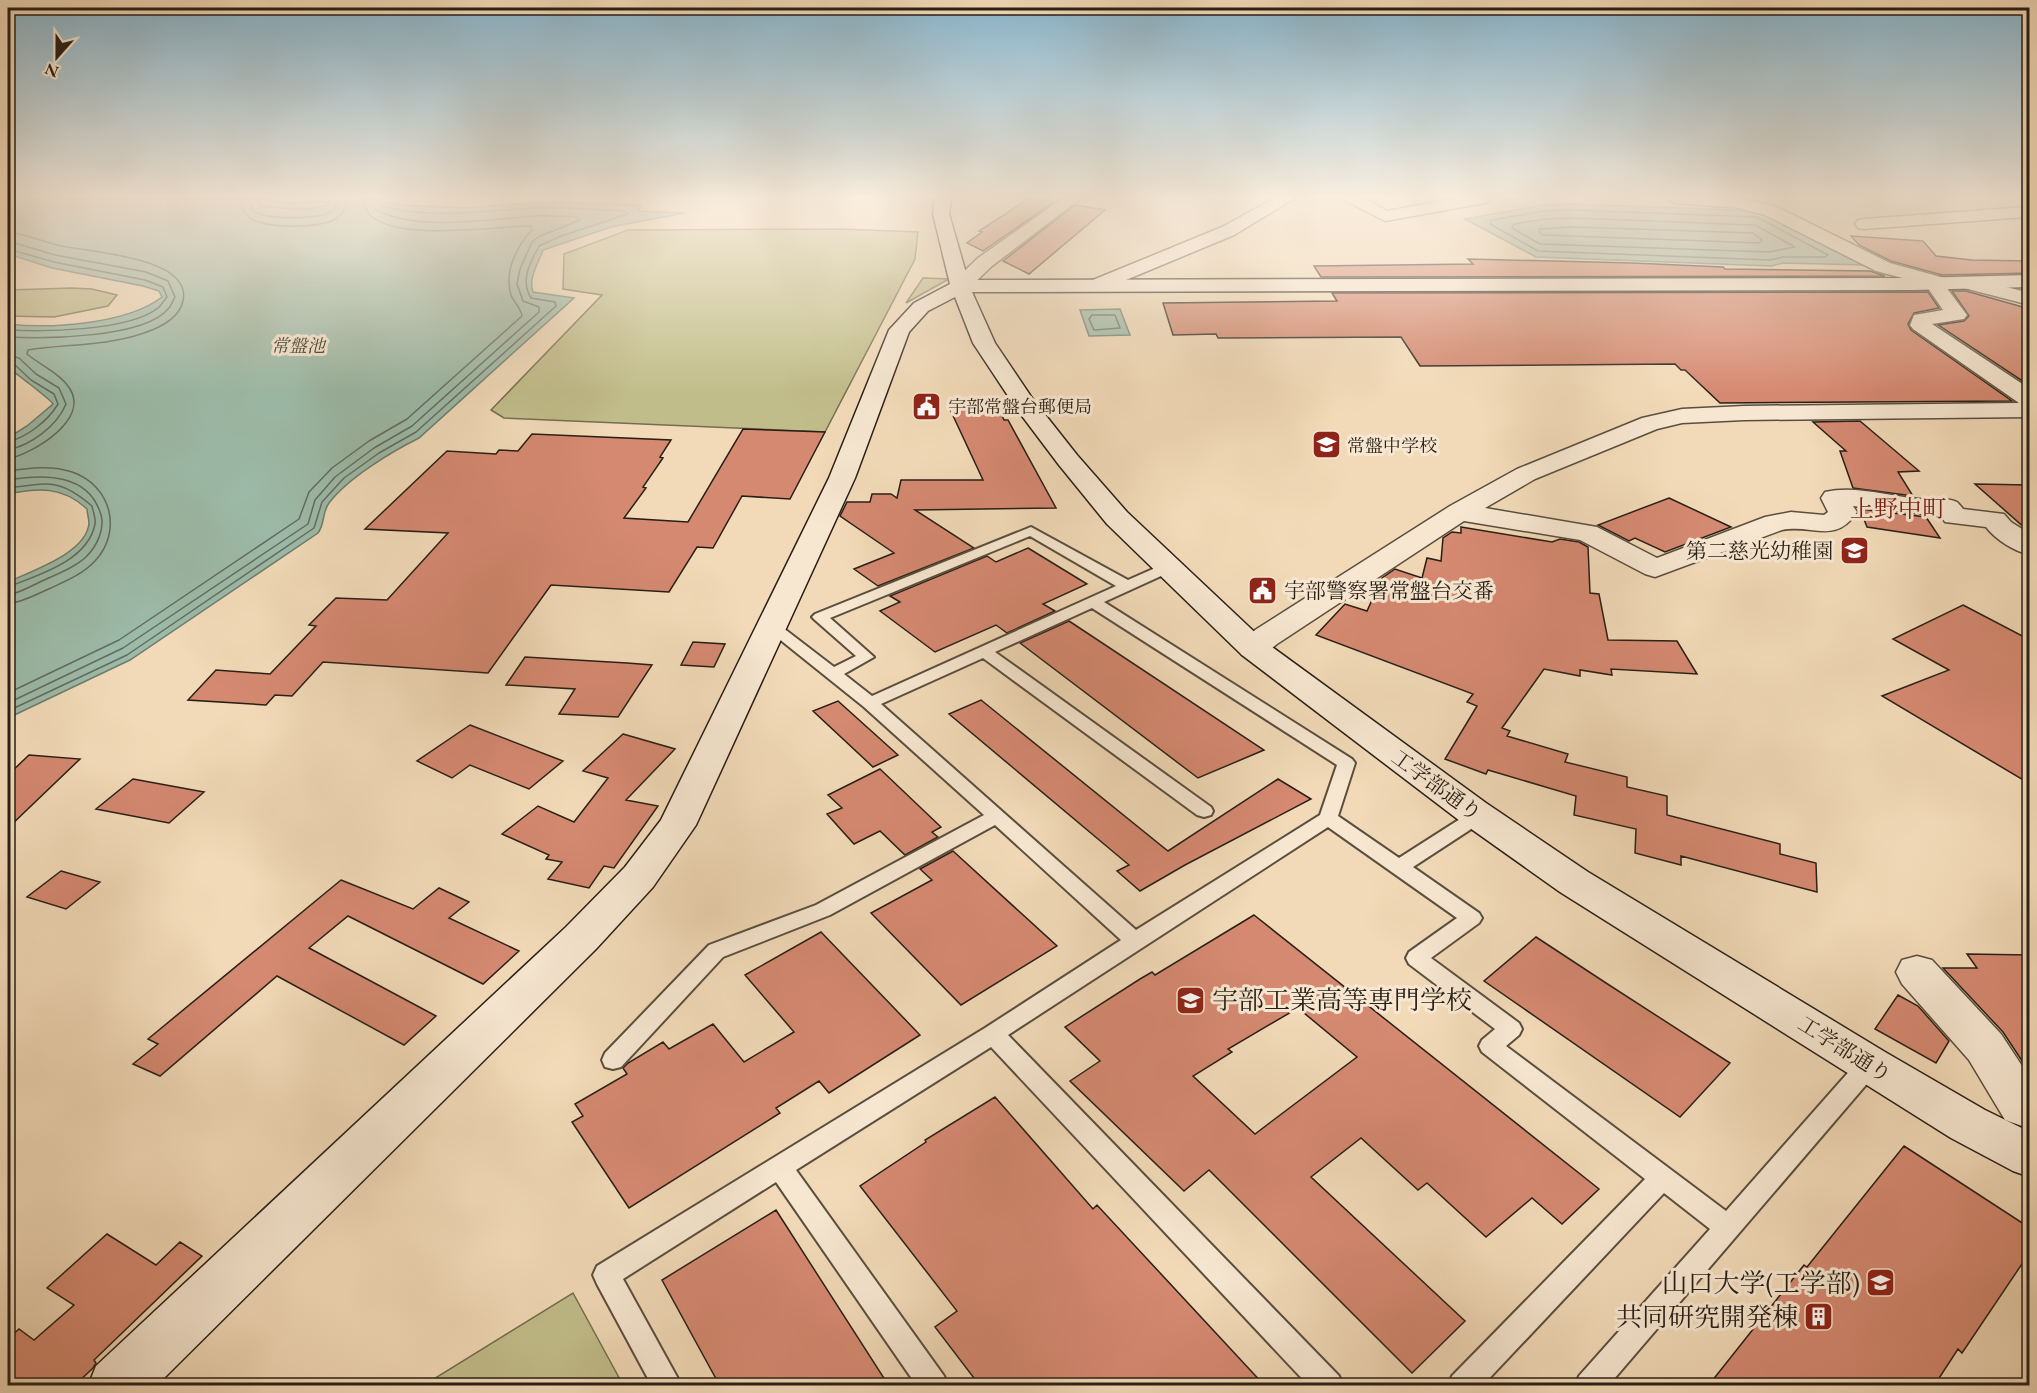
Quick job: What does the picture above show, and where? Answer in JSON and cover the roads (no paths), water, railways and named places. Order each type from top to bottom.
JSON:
[{"type":"street","name":"工学部通り","points":[[954,263],[960,286],[984,343],[1024,403],[1068,460],[1117,518],[1253,648],[1479,816],[1574,882],[1869,1065],[1968,1124],[2030,1156]]},
{"type":"street","points":[[116,1386],[581,938],[639,878],[677,825],[773,627],[842,478],[899,330],[921,308],[960,286],[984,263]]},
{"type":"street","points":[[1095,286],[1151,263]]},
{"type":"street","points":[[1875,263],[1937,284],[1957,315],[1921,319],[1920,325],[2030,400]]},
{"type":"street","points":[[960,286],[2030,282]]},
{"type":"street","points":[[1967,283],[2030,299]]},
{"type":"street","points":[[1253,648],[1266,637],[1459,512],[1537,469],[1650,423],[1682,416],[1809,411],[2030,410]]},
{"type":"street","points":[[1459,512],[1587,533],[1655,568],[1775,523],[1791,520],[1830,524],[1844,512],[1836,505],[1834,498],[1861,499],[1909,508],[1948,508],[1955,516],[1994,520],[2001,528],[2030,548]]},
{"type":"street","points":[[1917,972],[1985,1047],[2026,1106],[1968,1124]]},
{"type":"lane","points":[[834,673],[866,657],[820,617],[1031,531],[1126,585]]},
{"type":"lane","points":[[870,704],[1167,568]]},
{"type":"lane","points":[[668,1386],[606,1275],[993,1034],[1328,818],[1346,763],[1092,601]]},
{"type":"lane","points":[[773,627],[834,673],[870,704],[1135,941]]},
{"type":"lane","points":[[984,651],[1204,811]]},
{"type":"lane","points":[[613,1060],[716,951],[823,910],[997,816]]},
{"type":"lane","points":[[1400,866],[1479,816]]},
{"type":"lane","points":[[1328,818],[1472,918],[1416,958],[1511,1029],[1490,1046],[1727,1227]]},
{"type":"lane","points":[[993,1034],[1329,1386]]},
{"type":"lane","points":[[1589,1386],[1869,1065]]},
{"type":"lane","points":[[780,1167],[934,1386]]},
{"type":"lane","points":[[1462,1386],[1662,1178]]},
{"type":"water","name":"常盤池","points":[[36,263],[537,263],[532,282],[533,292],[574,298],[419,438],[383,458],[347,484],[329,503],[318,533],[130,660],[8,718],[8,582],[69,552],[86,534],[89,523],[87,509],[69,496],[40,490],[8,494],[8,438],[27,426],[53,404],[8,368],[8,324],[66,325],[109,319],[147,306],[162,297],[159,291],[143,286]]},
{"type":"water","points":[[1693,263],[1783,263],[1771,266]]},
{"type":"water","points":[[1783,263],[1861,263],[1865,265]]},
{"type":"water","points":[[1120,309],[1130,335],[1089,336],[1080,310]]},
{"type":"place","name":"宇部常盤台郵便局","points":[[927,406]]},
{"type":"place","name":"常盤中学校","points":[[1326,445]]},
{"type":"place","name":"第二慈光幼稚園","points":[[1854,550]]},
{"type":"place","name":"宇部警察署常盤台交番","points":[[1263,590]]},
{"type":"place","name":"宇部工業高等専門学校","points":[[1191,1000]]},
{"type":"place","name":"山口大学(工学部)","points":[[1881,1283]]},
{"type":"place","name":"共同研究開発棟","points":[[1819,1317]]},
{"type":"district","name":"上野中町","points":[[1898,508]]}]
